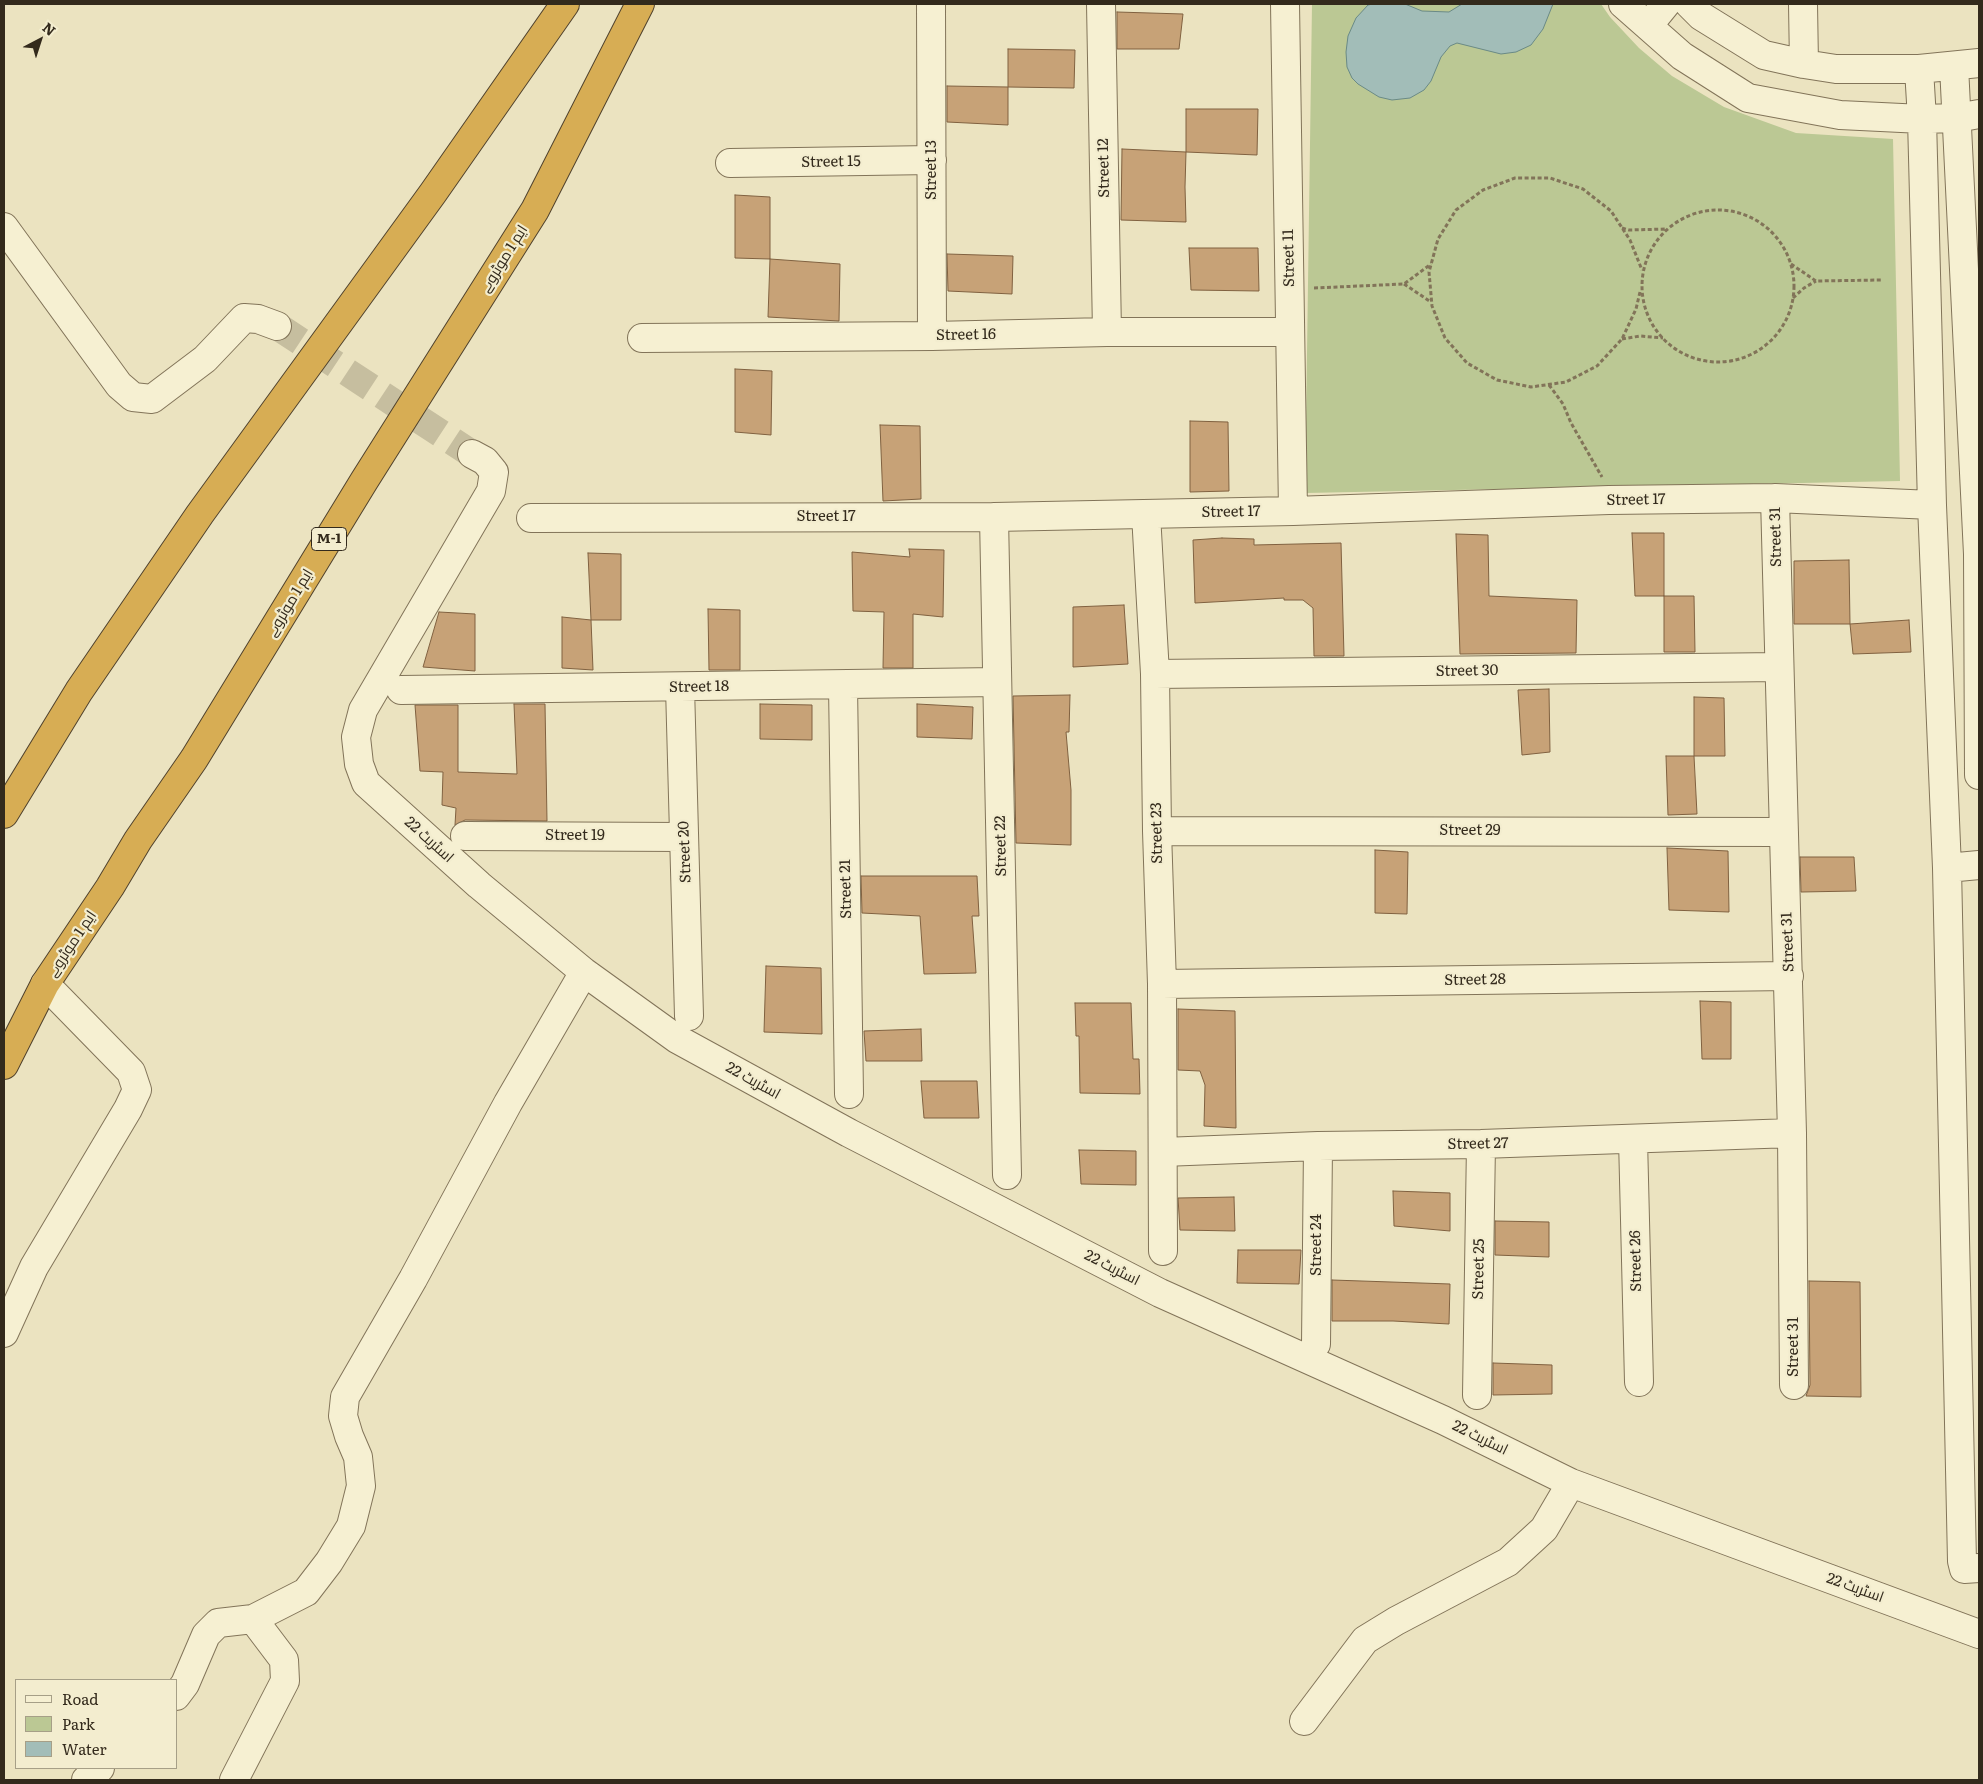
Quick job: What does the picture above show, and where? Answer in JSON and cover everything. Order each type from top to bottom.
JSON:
[{"type":"highway","points":[[4,814],[79,690],[200,514],[433,193],[565,4]]},
{"type":"highway","name":"ایم 1 موٹروے","points":[[4,1066],[45,984],[138,840],[194,759],[364,481],[535,210],[640,4]]},
{"type":"street","name":"Street 13","points":[[931,4],[932,336]]},
{"type":"street","name":"Street 12","points":[[1101,4],[1107,332]]},
{"type":"street","name":"Street 11","points":[[1285,4],[1293,511]]},
{"type":"street","points":[[1623,4],[1682,56],[1748,98],[1840,115],[1922,119],[1968,116]]},
{"type":"street","points":[[1648,26],[1666,4]]},
{"type":"street","points":[[1688,4],[1701,16],[1764,55],[1804,64],[1836,69],[1919,69],[1967,65],[1978,554],[1979,775]]},
{"type":"street","points":[[1803,4],[1804,64]]},
{"type":"street","points":[[1919,69],[1922,119],[1932,505],[1947,868],[1962,1561],[1972,1568]]},
{"type":"street","name":"Street 15","points":[[730,163],[932,160]]},
{"type":"street","points":[[4,227],[119,385],[133,397],[152,399],[205,359],[244,318],[258,318],[277,326]]},
{"type":"street","name":"Street 16","points":[[642,338],[932,336],[1107,332],[1290,332]]},
{"type":"street","name":"اسٹریٹ 22","points":[[472,454],[485,461],[494,472],[491,491],[363,710],[356,737],[359,764],[366,783],[479,885],[584,972],[677,1039],[849,1134],[1160,1293],[1443,1420],[1571,1483],[1979,1634]]},
{"type":"street","name":"Street 17","points":[[531,518],[994,517],[1293,511],[1609,500],[1775,498],[1932,505]]},
{"type":"street","name":"Street 31","points":[[1775,498],[1789,976],[1794,1385]]},
{"type":"street","name":"Street 23","points":[[1146,514],[1154,674],[1162,984],[1163,1251]]},
{"type":"street","name":"Street 22","points":[[994,517],[1007,1175]]},
{"type":"street","name":"Street 30","points":[[1154,674],[1779,667]]},
{"type":"street","name":"Street 18","points":[[401,690],[680,688],[997,682]]},
{"type":"street","name":"Street 21","points":[[843,685],[849,1094]]},
{"type":"street","name":"Street 20","points":[[680,688],[689,1016]]},
{"type":"street","name":"Street 29","points":[[1157,831],[1784,832]]},
{"type":"street","name":"Street 19","points":[[465,836],[684,837]]},
{"type":"street","points":[[1947,868],[1979,865]]},
{"type":"street","points":[[178,1693],[185,1684],[206,1635],[218,1623],[253,1620],[306,1592],[329,1562],[351,1526],[361,1486],[358,1457],[343,1416],[345,1396],[412,1279],[508,1103],[584,972]]},
{"type":"street","name":"Street 28","points":[[1162,984],[1789,976]]},
{"type":"street","points":[[4,1333],[34,1267],[128,1110],[137,1090],[131,1072],[45,984]]},
{"type":"street","name":"Street 27","points":[[1163,1152],[1318,1146],[1480,1144],[1792,1133]]},
{"type":"street","name":"Street 26","points":[[1633,1139],[1639,1382]]},
{"type":"street","name":"Street 25","points":[[1477,1395],[1480,1144]]},
{"type":"street","name":"Street 24","points":[[1316,1344],[1318,1146]]},
{"type":"street","points":[[1304,1721],[1366,1640],[1396,1621],[1508,1562],[1544,1529],[1571,1483]]},
{"type":"street","points":[[234,1780],[285,1681],[284,1660],[253,1620]]},
{"type":"street","points":[[86,1780],[99,1769]]},
{"type":"path","points":[[1640,292],[1654,327],[1671,346],[1692,358],[1716,363],[1740,360],[1763,349],[1781,330],[1792,307],[1795,281],[1789,256],[1775,234],[1754,218],[1730,210],[1704,210],[1680,220],[1660,235],[1647,256],[1642,270],[1636,309],[1622,339],[1597,366],[1566,382],[1531,387],[1497,380],[1468,363],[1445,338],[1431,302],[1429,272],[1438,239],[1456,210],[1483,190],[1515,178],[1550,178],[1583,189],[1611,211],[1630,240],[1642,270]]},
{"type":"path","points":[[1622,228],[1629,230],[1668,229]]},
{"type":"path","points":[[1314,288],[1404,284],[1431,264]]},
{"type":"path","points":[[1791,264],[1816,280],[1882,280]]},
{"type":"path","points":[[1794,298],[1816,280]]},
{"type":"path","points":[[1404,284],[1431,302]]},
{"type":"path","points":[[1622,339],[1640,336],[1663,338]]},
{"type":"path","points":[[1549,385],[1563,404],[1571,423],[1600,472]]},
{"type":"green space","points":[[1312,4],[1601,4],[1610,17],[1639,48],[1672,76],[1724,107],[1796,133],[1893,139],[1900,481],[1305,493]]},
{"type":"water","points":[[1405,4],[1422,11],[1449,12],[1462,4],[1553,4],[1543,29],[1531,45],[1516,52],[1501,54],[1457,43],[1450,46],[1441,57],[1431,81],[1424,90],[1410,98],[1392,100],[1379,97],[1358,84],[1352,78],[1347,67],[1348,36],[1356,18],[1368,5]]},
{"type":"building","points":[[1117,12],[1183,14],[1179,49],[1117,49]]},
{"type":"building","points":[[1008,49],[1075,50],[1074,88],[1008,87]]},
{"type":"building","points":[[947,86],[1008,87],[1008,125],[947,122]]},
{"type":"building","points":[[1186,109],[1258,109],[1257,155],[1186,152]]},
{"type":"building","points":[[1122,149],[1186,152],[1186,222],[1121,220]]},
{"type":"building","points":[[735,195],[770,197],[770,259],[735,258]]},
{"type":"building","points":[[1189,248],[1258,248],[1259,291],[1191,290]]},
{"type":"building","points":[[947,254],[1013,256],[1012,294],[948,291]]},
{"type":"building","points":[[770,259],[840,264],[839,321],[768,317]]},
{"type":"building","points":[[735,369],[772,371],[771,435],[735,432]]},
{"type":"building","points":[[1190,421],[1228,422],[1229,491],[1190,492]]},
{"type":"building","points":[[880,425],[920,426],[921,499],[883,501]]},
{"type":"building","points":[[1632,533],[1664,533],[1664,596],[1635,596]]},
{"type":"building","points":[[1456,534],[1488,535],[1489,596],[1577,600],[1576,653],[1460,654]]},
{"type":"building","points":[[1222,538],[1254,539],[1254,545],[1341,543],[1344,656],[1314,656],[1313,608],[1303,600],[1284,600],[1284,598],[1195,603],[1193,540]]},
{"type":"building","points":[[909,549],[944,550],[943,617],[913,614],[913,668],[883,668],[884,612],[853,611],[852,552],[910,557]]},
{"type":"building","points":[[588,553],[621,554],[621,620],[591,620]]},
{"type":"building","points":[[1849,560],[1850,624],[1794,624],[1794,561]]},
{"type":"building","points":[[1664,596],[1694,596],[1695,652],[1664,652]]},
{"type":"building","points":[[1124,605],[1128,664],[1073,667],[1073,607]]},
{"type":"building","points":[[708,609],[740,610],[740,670],[709,670]]},
{"type":"building","points":[[439,612],[475,614],[475,671],[423,667]]},
{"type":"building","points":[[562,617],[591,620],[593,670],[562,668]]},
{"type":"building","points":[[1909,620],[1911,652],[1853,654],[1850,624]]},
{"type":"building","points":[[1549,689],[1550,752],[1522,755],[1518,690]]},
{"type":"building","points":[[1070,695],[1069,732],[1066,732],[1071,790],[1071,845],[1016,843],[1013,696]]},
{"type":"building","points":[[1694,697],[1724,698],[1725,756],[1694,756]]},
{"type":"building","points":[[514,704],[545,704],[547,821],[465,820],[455,825],[456,808],[442,805],[443,772],[420,771],[415,705],[458,705],[458,772],[517,774]]},
{"type":"building","points":[[760,704],[812,705],[812,740],[760,739]]},
{"type":"building","points":[[917,704],[973,707],[972,739],[917,737]]},
{"type":"building","points":[[1666,756],[1694,756],[1697,814],[1668,815]]},
{"type":"building","points":[[1667,848],[1728,851],[1729,912],[1669,910]]},
{"type":"building","points":[[1375,850],[1408,852],[1407,914],[1375,913]]},
{"type":"building","points":[[1800,857],[1854,857],[1856,891],[1801,892]]},
{"type":"building","points":[[861,876],[977,876],[979,916],[972,916],[976,973],[924,974],[920,916],[862,913]]},
{"type":"building","points":[[766,966],[821,968],[822,1034],[764,1032]]},
{"type":"building","points":[[1700,1001],[1731,1002],[1731,1059],[1702,1059]]},
{"type":"building","points":[[1075,1003],[1131,1003],[1133,1059],[1139,1059],[1140,1094],[1080,1093],[1079,1036],[1076,1036]]},
{"type":"building","points":[[1178,1009],[1235,1011],[1236,1128],[1204,1126],[1205,1085],[1200,1071],[1178,1070]]},
{"type":"building","points":[[921,1029],[922,1061],[866,1061],[864,1031]]},
{"type":"building","points":[[921,1081],[977,1081],[979,1118],[924,1118]]},
{"type":"building","points":[[1079,1150],[1136,1151],[1136,1185],[1081,1184]]},
{"type":"building","points":[[1393,1191],[1450,1193],[1450,1231],[1394,1226]]},
{"type":"building","points":[[1234,1197],[1235,1231],[1180,1230],[1178,1198]]},
{"type":"building","points":[[1495,1221],[1549,1222],[1549,1257],[1495,1255]]},
{"type":"building","points":[[1238,1250],[1301,1250],[1299,1284],[1237,1283]]},
{"type":"building","points":[[1332,1280],[1450,1284],[1449,1324],[1393,1321],[1332,1321]]},
{"type":"building","points":[[1809,1281],[1860,1282],[1861,1397],[1806,1396],[1810,1385]]},
{"type":"building","points":[[1493,1363],[1552,1365],[1552,1394],[1493,1395]]},
{"type":"tunnel","points":[[277,326],[472,454]]}]
